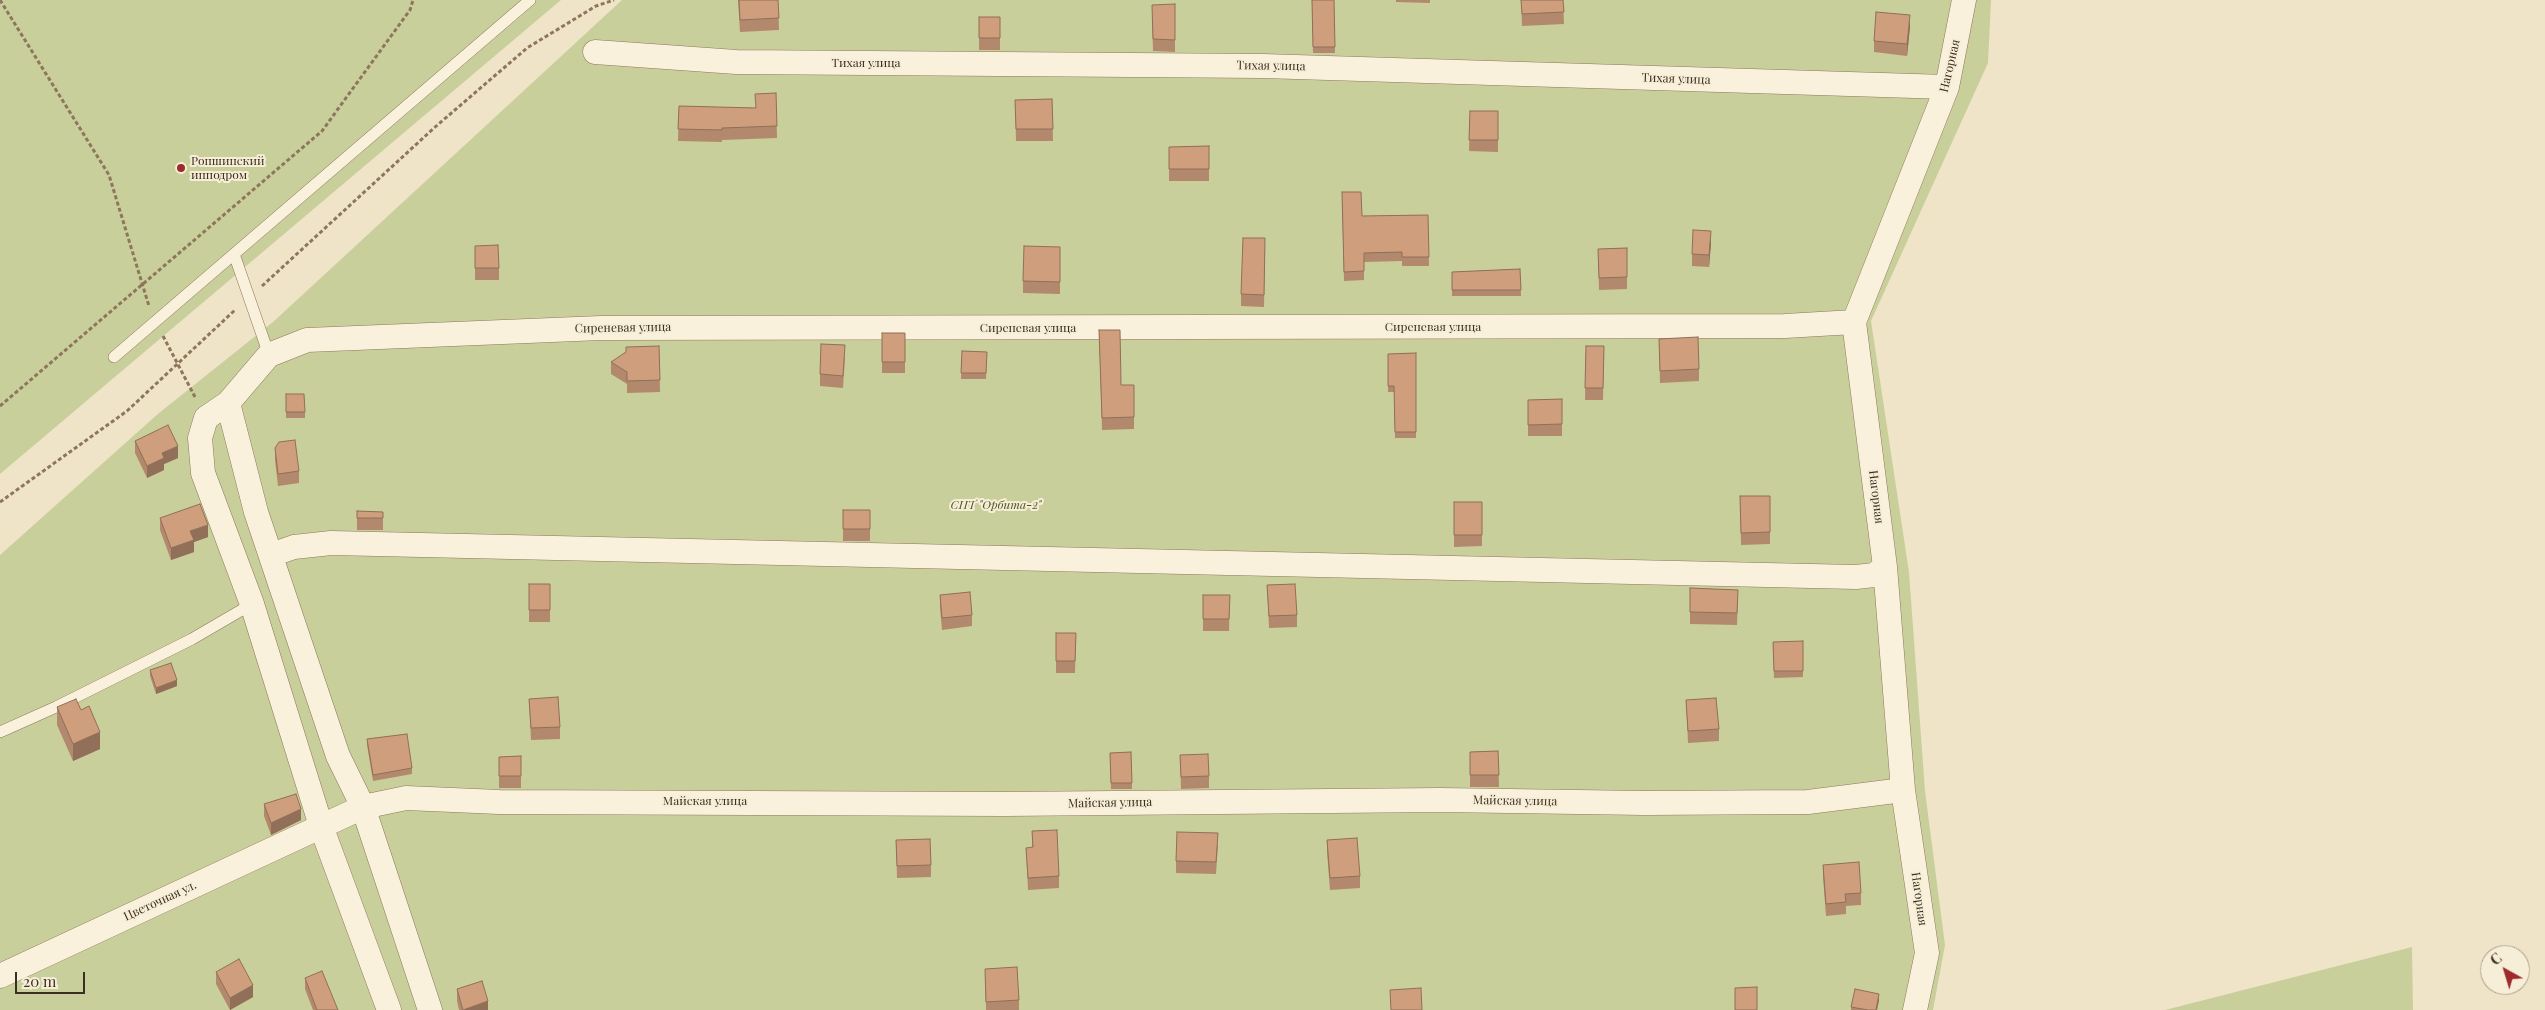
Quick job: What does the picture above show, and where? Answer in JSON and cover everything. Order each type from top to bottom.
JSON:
[{"type":"street","name":"Нагорная","points":[[1915,1010],[1927,953],[1904,790],[1885,567],[1854,322],[1947,87],[1964,0]]},
{"type":"street","name":"Тихая улица","points":[[595,52],[736,62],[1264,66],[1947,87]]},
{"type":"street","name":"Сиреневая улица","points":[[206,418],[228,403],[268,356],[307,340],[601,328],[1785,326],[1854,322]]},
{"type":"street","points":[[228,403],[256,512],[338,756],[363,807],[430,1010]]},
{"type":"street","points":[[206,418],[200,438],[203,473],[252,604],[321,826],[389,1010]]},
{"type":"street","points":[[271,555],[294,547],[331,543],[1856,577],[1874,575],[1885,567]]},
{"type":"street","name":"Майская улица","points":[[321,826],[363,807],[406,798],[499,802],[1006,804],[1440,800],[1645,803],[1808,802],[1904,790]]},
{"type":"street","name":"Цветочная ул.","points":[[0,976],[321,826]]},
{"type":"lane","points":[[114,357],[530,0]]},
{"type":"lane","points":[[234,254],[268,356]]},
{"type":"lane","points":[[0,732],[56,707],[192,639],[252,604]]},
{"type":"path","points":[[0,0],[109,175],[142,285],[156,321],[206,418]]},
{"type":"path","points":[[0,406],[322,131],[410,10],[413,0]]},
{"type":"path","points":[[0,502],[127,411],[434,128],[528,48],[596,6],[614,0]]},
{"type":"green space","name":"Ропшинский ипподром","points":[[0,0],[561,0],[0,474]]},
{"type":"green space","name":"СНТ \"Орбита-2\"","points":[[622,0],[1991,0],[1988,63],[1871,321],[1909,572],[1925,791],[1945,945],[1933,1010],[0,1010],[0,555],[159,413],[273,322]]},
{"type":"green space","points":[[2412,947],[2413,1010],[2165,1010]]},
{"type":"building","points":[[739,0],[778,0],[779,18],[740,20]]},
{"type":"building","points":[[1312,0],[1334,0],[1335,47],[1313,47]]},
{"type":"building","points":[[1521,0],[1563,0],[1564,12],[1522,14]]},
{"type":"building","points":[[1175,4],[1175,40],[1153,39],[1152,5]]},
{"type":"building","points":[[1876,12],[1910,15],[1907,44],[1874,41]]},
{"type":"building","points":[[979,17],[1000,17],[1000,38],[979,38]]},
{"type":"building","points":[[776,93],[777,126],[722,128],[722,130],[678,129],[679,106],[756,108],[755,94]]},
{"type":"building","points":[[1052,99],[1053,129],[1016,129],[1015,100]]},
{"type":"building","points":[[1470,111],[1498,111],[1498,140],[1469,140]]},
{"type":"building","points":[[1209,146],[1209,169],[1169,169],[1169,147]]},
{"type":"building","points":[[1342,192],[1361,192],[1362,216],[1428,215],[1429,257],[1402,257],[1402,252],[1364,253],[1364,271],[1344,272]]},
{"type":"building","points":[[1693,230],[1711,231],[1709,255],[1692,254]]},
{"type":"building","points":[[1243,238],[1265,238],[1264,295],[1241,294]]},
{"type":"building","points":[[498,245],[499,268],[475,268],[475,246]]},
{"type":"building","points":[[1024,246],[1060,247],[1060,282],[1023,281]]},
{"type":"building","points":[[1627,248],[1627,277],[1599,278],[1598,249]]},
{"type":"building","points":[[1520,269],[1521,290],[1452,290],[1452,272]]},
{"type":"building","points":[[1099,330],[1120,330],[1121,385],[1134,385],[1134,417],[1102,418]]},
{"type":"building","points":[[882,333],[905,333],[905,362],[882,362]]},
{"type":"building","points":[[1698,337],[1699,369],[1660,371],[1659,339]]},
{"type":"building","points":[[821,344],[845,345],[843,376],[820,374]]},
{"type":"building","points":[[659,346],[660,380],[627,381],[627,372],[611,362],[626,352],[626,347]]},
{"type":"building","points":[[1586,346],[1604,346],[1603,388],[1585,388]]},
{"type":"building","points":[[962,351],[987,352],[986,373],[961,373]]},
{"type":"building","points":[[1416,353],[1416,432],[1395,432],[1394,386],[1388,386],[1388,354]]},
{"type":"building","points":[[286,394],[304,394],[305,412],[286,412]]},
{"type":"building","points":[[1562,399],[1562,424],[1528,425],[1528,400]]},
{"type":"building","points":[[168,425],[178,446],[162,453],[164,458],[147,466],[135,441]]},
{"type":"building","points":[[295,440],[299,471],[278,474],[275,448],[279,442]]},
{"type":"building","points":[[1740,496],[1770,496],[1770,532],[1741,533]]},
{"type":"building","points":[[1454,502],[1482,502],[1482,535],[1454,535]]},
{"type":"building","points":[[200,504],[208,525],[190,531],[194,540],[171,548],[160,518]]},
{"type":"building","points":[[843,510],[870,510],[870,529],[843,529]]},
{"type":"building","points":[[357,511],[383,512],[383,518],[357,518]]},
{"type":"building","points":[[529,584],[550,584],[550,610],[529,610]]},
{"type":"building","points":[[1295,584],[1297,615],[1269,616],[1267,585]]},
{"type":"building","points":[[1690,588],[1738,590],[1737,613],[1690,612]]},
{"type":"building","points":[[970,592],[972,615],[942,618],[940,595]]},
{"type":"building","points":[[1203,595],[1230,595],[1229,619],[1203,619]]},
{"type":"building","points":[[1056,633],[1076,633],[1075,661],[1056,661]]},
{"type":"building","points":[[1803,641],[1803,671],[1774,671],[1773,642]]},
{"type":"building","points":[[171,663],[177,680],[156,688],[150,670]]},
{"type":"building","points":[[558,697],[560,727],[531,728],[529,699]]},
{"type":"building","points":[[1716,698],[1719,729],[1688,731],[1686,700]]},
{"type":"building","points":[[76,699],[81,710],[89,706],[100,732],[73,744],[57,707]]},
{"type":"building","points":[[407,734],[412,768],[373,775],[367,739]]},
{"type":"building","points":[[1498,751],[1499,775],[1470,775],[1470,752]]},
{"type":"building","points":[[1131,752],[1132,783],[1111,783],[1110,753]]},
{"type":"building","points":[[1208,754],[1209,776],[1181,777],[1180,755]]},
{"type":"building","points":[[521,756],[521,776],[499,776],[499,757]]},
{"type":"building","points":[[296,794],[301,809],[271,823],[264,804]]},
{"type":"building","points":[[1057,830],[1059,876],[1028,878],[1026,848],[1033,847],[1032,831]]},
{"type":"building","points":[[1177,832],[1218,833],[1216,862],[1176,861]]},
{"type":"building","points":[[1357,838],[1360,876],[1330,878],[1327,840]]},
{"type":"building","points":[[930,839],[931,865],[897,866],[896,840]]},
{"type":"building","points":[[1859,862],[1861,893],[1845,894],[1846,902],[1826,904],[1823,865]]},
{"type":"building","points":[[239,959],[253,985],[230,998],[216,972]]},
{"type":"building","points":[[1017,967],[1019,1000],[986,1002],[985,969]]},
{"type":"building","points":[[322,971],[338,1010],[317,1010],[305,978]]},
{"type":"building","points":[[482,981],[488,1001],[463,1010],[457,989]]},
{"type":"building","points":[[1757,987],[1757,1010],[1735,1010],[1735,988]]},
{"type":"building","points":[[1421,988],[1422,1010],[1391,1010],[1390,990]]},
{"type":"building","points":[[1855,989],[1879,994],[1876,1010],[1851,1007]]},
{"type":"place","name":"Ропшинский ипподром","points":[[181,168]]}]
